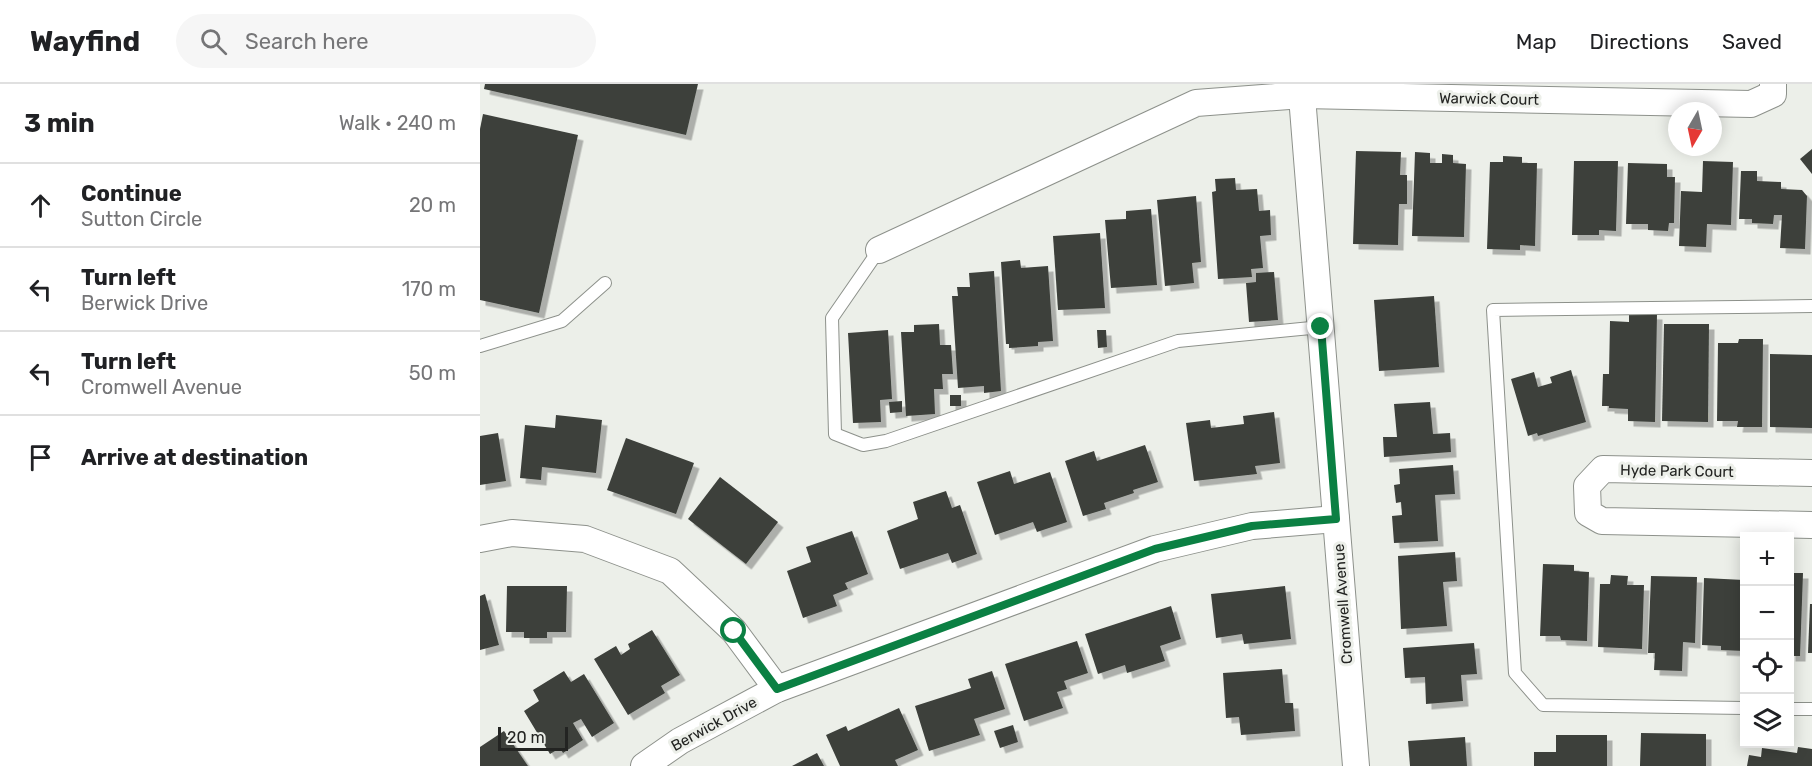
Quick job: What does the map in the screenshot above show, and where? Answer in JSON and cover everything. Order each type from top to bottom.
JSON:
[{"type":"street","name":"Warwick Court","points":[[879,250],[1196,103],[1302,90],[1569,92],[1751,104],[1773,94],[1773,84]]},
{"type":"street","name":"Cromwell Avenue","points":[[1302,90],[1356,766]]},
{"type":"street","name":"Hyde Park Court","points":[[1812,473],[1603,469],[1587,486],[1588,513],[1602,522],[1812,525]]},
{"type":"street","name":"Berwick Drive","points":[[644,766],[680,741],[777,689],[1155,549],[1252,526],[1336,519]]},
{"type":"street","points":[[480,539],[512,533],[585,539],[670,571],[734,631],[777,689]]},
{"type":"lane","points":[[879,250],[832,318],[835,434],[863,445],[886,441],[1178,341],[1321,327]]},
{"type":"lane","points":[[480,346],[562,321],[605,283]]},
{"type":"lane","points":[[1740,708],[1543,705],[1515,674],[1493,310],[1812,306]]},
{"type":"lane","points":[[1794,709],[1812,709]]},
{"type":"building","points":[[485,84],[698,84],[686,135],[484,89]]},
{"type":"building","points":[[483,114],[578,135],[539,313],[480,300],[480,129]]},
{"type":"building","points":[[1812,149],[1812,174],[1800,159]]},
{"type":"building","points":[[1356,151],[1401,152],[1400,175],[1407,175],[1407,204],[1399,204],[1398,245],[1353,244]]},
{"type":"building","points":[[1415,152],[1430,153],[1430,163],[1442,163],[1442,154],[1453,155],[1453,163],[1466,164],[1464,237],[1412,236]]},
{"type":"building","points":[[1503,156],[1522,157],[1522,163],[1537,163],[1535,246],[1520,245],[1520,250],[1487,249],[1490,162],[1503,162]]},
{"type":"building","points":[[1574,161],[1618,161],[1616,231],[1599,230],[1599,235],[1572,235]]},
{"type":"building","points":[[1703,161],[1733,162],[1731,225],[1707,224],[1706,247],[1679,246],[1681,191],[1702,192]]},
{"type":"building","points":[[1628,163],[1667,164],[1667,177],[1675,177],[1674,223],[1669,223],[1668,231],[1648,230],[1648,224],[1626,224]]},
{"type":"building","points":[[1741,171],[1757,171],[1757,181],[1781,182],[1781,189],[1802,190],[1807,196],[1805,249],[1780,248],[1782,215],[1774,215],[1773,224],[1752,223],[1752,219],[1739,219]]},
{"type":"building","points":[[1235,178],[1236,190],[1257,189],[1259,211],[1270,210],[1271,235],[1260,236],[1263,268],[1251,269],[1252,277],[1218,279],[1212,192],[1216,191],[1215,179]]},
{"type":"building","points":[[1196,196],[1201,262],[1192,263],[1194,283],[1165,286],[1157,200]]},
{"type":"building","points":[[1151,209],[1157,285],[1111,288],[1105,220],[1126,219],[1126,211]]},
{"type":"building","points":[[1100,233],[1105,308],[1058,310],[1053,236]]},
{"type":"building","points":[[1020,260],[1021,268],[1048,266],[1053,341],[1038,342],[1038,346],[1009,348],[1009,344],[1006,344],[1001,262]]},
{"type":"building","points":[[994,271],[1001,391],[984,393],[984,386],[958,388],[952,296],[958,296],[957,287],[970,287],[969,273]]},
{"type":"building","points":[[1274,272],[1278,320],[1249,322],[1246,283],[1256,282],[1256,273]]},
{"type":"building","points":[[1434,296],[1439,367],[1379,371],[1374,300]]},
{"type":"building","points":[[1629,313],[1657,314],[1655,422],[1628,421],[1628,409],[1602,406],[1603,374],[1609,374],[1610,321],[1629,322]]},
{"type":"building","points":[[939,324],[940,345],[951,345],[953,374],[942,374],[943,389],[934,389],[935,414],[906,416],[901,332],[914,332],[914,325]]},
{"type":"building","points":[[1664,324],[1709,324],[1708,422],[1662,421]]},
{"type":"building","points":[[888,330],[892,399],[880,400],[881,422],[853,423],[848,333]]},
{"type":"building","points":[[1097,330],[1106,330],[1107,347],[1098,348]]},
{"type":"building","points":[[1739,339],[1763,339],[1762,427],[1737,427],[1738,421],[1717,421],[1718,343],[1738,343]]},
{"type":"building","points":[[1770,354],[1812,355],[1812,428],[1770,427]]},
{"type":"building","points":[[1571,370],[1586,422],[1538,436],[1537,433],[1528,436],[1511,379],[1534,372],[1538,387],[1552,383],[1550,377]]},
{"type":"building","points":[[950,395],[961,395],[961,406],[950,406]]},
{"type":"building","points":[[902,401],[902,412],[890,413],[889,402]]},
{"type":"building","points":[[1430,402],[1433,434],[1450,433],[1451,452],[1384,457],[1383,437],[1397,437],[1394,404]]},
{"type":"building","points":[[1274,412],[1280,463],[1255,466],[1257,474],[1194,481],[1186,423],[1210,420],[1211,428],[1244,424],[1243,416]]},
{"type":"building","points":[[556,415],[602,420],[596,473],[542,467],[541,480],[520,478],[525,425],[555,428]]},
{"type":"building","points":[[498,433],[506,481],[480,485],[480,436]]},
{"type":"building","points":[[626,438],[694,463],[676,514],[607,490]]},
{"type":"building","points":[[1145,445],[1158,482],[1104,503],[1106,509],[1083,516],[1065,461],[1094,451],[1097,461]]},
{"type":"building","points":[[1453,465],[1455,494],[1435,495],[1438,541],[1394,543],[1392,516],[1402,515],[1401,502],[1396,503],[1394,485],[1400,484],[1399,469]]},
{"type":"building","points":[[1010,471],[1014,484],[1050,472],[1067,522],[1037,532],[1033,522],[995,535],[977,482]]},
{"type":"building","points":[[720,477],[778,522],[746,564],[688,519]]},
{"type":"building","points":[[946,491],[952,508],[960,505],[977,554],[952,563],[948,553],[900,569],[887,531],[918,519],[913,502]]},
{"type":"building","points":[[852,531],[868,574],[845,583],[848,589],[833,595],[837,606],[803,618],[787,571],[811,562],[806,547]]},
{"type":"building","points":[[1455,552],[1457,581],[1443,582],[1447,626],[1401,629],[1398,556]]},
{"type":"building","points":[[1543,564],[1574,565],[1574,571],[1589,572],[1587,641],[1561,640],[1560,636],[1540,636]]},
{"type":"building","points":[[1794,573],[1803,573],[1800,656],[1794,656]]},
{"type":"building","points":[[1611,575],[1628,576],[1627,585],[1644,585],[1642,649],[1598,647],[1600,584],[1610,584]]},
{"type":"building","points":[[1651,576],[1697,577],[1695,643],[1683,642],[1682,671],[1654,670],[1655,653],[1648,653]]},
{"type":"building","points":[[1704,578],[1740,580],[1740,651],[1721,650],[1721,646],[1702,645]]},
{"type":"building","points":[[507,586],[567,586],[566,632],[547,632],[547,638],[524,638],[524,632],[506,632]]},
{"type":"building","points":[[1285,586],[1291,639],[1244,644],[1242,634],[1216,638],[1211,594]]},
{"type":"building","points":[[485,594],[499,645],[480,650],[480,596]]},
{"type":"building","points":[[1810,604],[1812,604],[1812,653],[1808,653]]},
{"type":"building","points":[[1171,606],[1181,639],[1160,646],[1165,661],[1127,673],[1125,665],[1098,674],[1085,634]]},
{"type":"building","points":[[652,630],[680,675],[661,686],[665,693],[628,715],[594,659],[616,646],[621,655],[630,649],[628,644]]},
{"type":"building","points":[[1077,641],[1088,673],[1064,681],[1067,689],[1057,692],[1063,708],[1024,721],[1005,664]]},
{"type":"building","points":[[1474,643],[1477,674],[1461,675],[1463,701],[1426,704],[1425,677],[1405,678],[1403,648]]},
{"type":"building","points":[[1282,669],[1285,703],[1293,703],[1295,731],[1241,735],[1239,717],[1226,718],[1223,673]]},
{"type":"building","points":[[564,671],[571,682],[584,674],[614,723],[592,737],[581,719],[573,723],[583,740],[563,753],[560,748],[550,754],[524,711],[539,701],[533,690]]},
{"type":"building","points":[[992,671],[1005,709],[974,719],[980,735],[929,751],[915,706],[971,688],[968,679]]},
{"type":"building","points":[[899,708],[918,750],[895,760],[898,766],[840,766],[826,735],[846,726],[848,731]]},
{"type":"building","points":[[1013,725],[1018,742],[1000,748],[994,731]]},
{"type":"building","points":[[504,731],[528,766],[480,766],[480,747]]},
{"type":"building","points":[[1641,733],[1706,734],[1706,766],[1640,766]]},
{"type":"building","points":[[1556,735],[1607,735],[1607,766],[1534,766],[1534,752],[1556,752]]},
{"type":"building","points":[[1465,737],[1467,766],[1410,766],[1408,741]]},
{"type":"building","points":[[1798,747],[1812,749],[1812,766],[1747,766],[1749,755],[1761,757],[1762,748],[1797,753]]},
{"type":"building","points":[[817,753],[824,766],[792,766]]},
{"type":"route","points":[[734,631],[777,689],[1155,549],[1252,526],[1336,519],[1321,327]]}]
